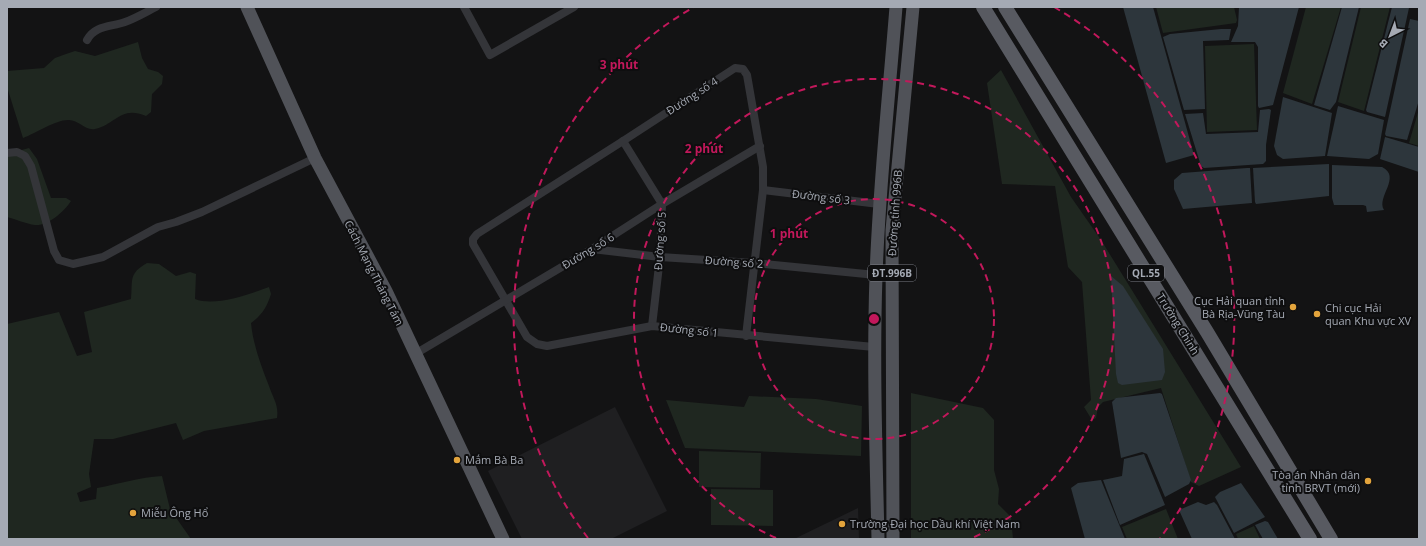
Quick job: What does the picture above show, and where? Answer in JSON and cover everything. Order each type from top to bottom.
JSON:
[{"type":"highway","name":"Trường Chinh","points":[[983,7],[1310,539]]},
{"type":"highway","name":"Trường Chinh","points":[[1005,7],[1203,325],[1331,539]]},
{"type":"main road","name":"Cách Mạng Tháng Tám","points":[[247,7],[315,158],[386,292],[503,539]]},
{"type":"main road","name":"Đường tỉnh 996B","points":[[878,539],[874,347],[876,275],[879,204],[896,7]]},
{"type":"main road","name":"Đường tỉnh 996B","points":[[893,539],[892,230],[913,7]]},
{"type":"street","points":[[87,40],[94,31],[100,28],[125,22],[156,7]]},
{"type":"street","points":[[464,7],[490,55],[574,7]]},
{"type":"street","points":[[557,7],[562,15]]},
{"type":"street","name":"Đường số 4","points":[[505,300],[473,244],[473,239],[477,234],[623,142],[735,68],[743,69],[747,75],[763,167],[763,190],[746,336]]},
{"type":"street","name":"Đường số 5","points":[[623,142],[662,204],[660,257],[652,326]]},
{"type":"street","name":"Đường số 6","points":[[415,354],[592,249],[662,204],[760,146]]},
{"type":"street","points":[[7,153],[17,152],[28,160],[34,176],[54,250],[59,260],[72,264],[103,257],[158,226],[176,222],[202,212],[315,158]]},
{"type":"street","name":"Đường số 3","points":[[763,190],[879,204]]},
{"type":"street","name":"Đường số 2","points":[[592,249],[660,257],[754,263],[876,275]]},
{"type":"street","name":"Đường số 1","points":[[505,300],[527,338],[537,344],[547,346],[652,326],[874,347]]},
{"type":"shaded area","points":[[1123,7],[1153,7],[1194,155],[1166,163]]},
{"type":"shaded area","points":[[1156,7],[1234,7],[1237,20],[1236,23],[1163,33]]},
{"type":"shaded area","points":[[1239,7],[1299,7],[1273,105],[1259,108],[1258,106],[1258,47],[1255,42],[1231,42],[1238,26]]},
{"type":"shaded area","points":[[1306,7],[1341,7],[1312,104],[1283,93]]},
{"type":"shaded area","points":[[1342,7],[1359,7],[1336,102],[1330,110],[1314,105]]},
{"type":"shaded area","points":[[1361,7],[1390,7],[1364,111],[1338,102]]},
{"type":"shaded area","points":[[1392,7],[1409,8],[1385,117],[1367,112],[1366,110]]},
{"type":"shaded area","points":[[1410,19],[1419,21],[1419,100],[1407,140],[1386,136],[1385,134]]},
{"type":"shaded area","points":[[1231,29],[1229,40],[1203,41],[1205,109],[1184,110],[1163,37],[1170,34]]},
{"type":"shaded area","points":[[138,42],[142,58],[148,69],[158,72],[163,76],[162,84],[152,94],[151,112],[146,116],[137,113],[124,114],[102,127],[95,129],[88,128],[73,120],[64,120],[23,138],[7,87],[7,71],[44,68],[55,58],[75,51],[95,56]]},
{"type":"shaded area","points":[[1254,44],[1257,130],[1207,132],[1205,46]]},
{"type":"shaded area","points":[[1001,70],[1071,197],[1101,240],[1241,467],[1199,486],[1191,482],[1161,388],[1103,402],[1098,407],[1096,418],[1092,420],[1084,407],[1091,400],[1082,282],[1068,267],[1055,186],[1002,184],[987,83]]},
{"type":"shaded area","points":[[1283,97],[1332,113],[1325,156],[1283,159],[1277,155],[1274,146]]},
{"type":"shaded area","points":[[1338,106],[1384,120],[1378,154],[1369,159],[1327,156]]},
{"type":"shaded area","points":[[1419,109],[1419,146],[1409,143]]},
{"type":"shaded area","points":[[1260,110],[1271,110],[1266,145],[1266,161],[1263,164],[1204,168],[1201,166],[1185,114],[1203,113],[1206,134],[1258,132]]},
{"type":"shaded area","points":[[1385,137],[1419,147],[1419,172],[1380,159]]},
{"type":"shaded area","points":[[29,148],[37,159],[51,198],[66,198],[71,201],[56,217],[40,225],[7,217],[7,154]]},
{"type":"shaded area","points":[[1329,164],[1329,196],[1256,204],[1253,168]]},
{"type":"shaded area","points":[[1332,165],[1382,167],[1388,171],[1390,176],[1389,182],[1382,205],[1384,210],[1367,212],[1366,206],[1363,205],[1334,205],[1332,198]]},
{"type":"shaded area","points":[[1250,168],[1252,203],[1183,209],[1174,189],[1174,180],[1182,173]]},
{"type":"shaded area","points":[[147,263],[159,264],[176,276],[190,272],[196,274],[195,299],[203,301],[222,301],[232,299],[269,287],[271,294],[266,307],[251,323],[258,355],[276,405],[277,418],[204,431],[183,440],[176,423],[113,439],[94,439],[89,474],[91,487],[77,493],[80,502],[96,499],[97,488],[138,479],[162,476],[170,509],[191,539],[7,539],[7,324],[59,312],[77,356],[92,352],[84,312],[131,299],[134,274]]},
{"type":"shaded area","points":[[1111,276],[1123,286],[1163,349],[1165,372],[1162,380],[1122,385],[1118,383],[1116,374]]},
{"type":"shaded area","points":[[911,393],[983,408],[994,420],[994,470],[999,489],[998,504],[1011,517],[1013,539],[911,539]]},
{"type":"shaded area","points":[[1162,394],[1191,480],[1189,484],[1165,497],[1147,454],[1142,452],[1121,458],[1112,402],[1116,398]]},
{"type":"shaded area","points":[[749,396],[816,399],[862,406],[861,456],[685,448],[666,400],[744,407]]},
{"type":"shaded area","points":[[615,407],[667,511],[611,539],[522,539],[488,471]]},
{"type":"shaded area","points":[[699,451],[761,453],[760,488],[699,487]]},
{"type":"shaded area","points":[[1144,454],[1165,505],[1120,525],[1103,480],[1122,476],[1124,459]]},
{"type":"shaded area","points":[[1101,480],[1125,539],[1085,539],[1071,488],[1078,483]]},
{"type":"shaded area","points":[[1241,483],[1265,517],[1234,533],[1215,497],[1220,492]]},
{"type":"shaded area","points":[[711,489],[773,490],[773,526],[711,525]]},
{"type":"shaded area","points":[[1198,502],[1206,505],[1214,502],[1217,505],[1235,539],[1192,539],[1179,510]]},
{"type":"shaded area","name":"Trường Đại học Dầu khí Việt Nam","points":[[858,508],[859,539],[794,539]]},
{"type":"shaded area","points":[[1166,509],[1178,539],[1127,539],[1122,527]]},
{"type":"shaded area","points":[[1265,521],[1268,522],[1278,539],[1263,539],[1255,525]]},
{"type":"shaded area","points":[[1254,526],[1260,539],[1238,539],[1236,534]]},
{"type":"place","name":"Cục Hải quan tỉnh Bà Rịa-Vũng Tàu","points":[[1293,307]]},
{"type":"place","name":"Chi cục Hải quan Khu vực XV","points":[[1317,314]]},
{"type":"place","name":"Mắm Bà Ba","points":[[457,460]]},
{"type":"place","name":"Tòa án Nhân dân tỉnh BRVT (mới)","points":[[1368,481]]},
{"type":"place","name":"Miễu Ông Hổ","points":[[133,513]]},
{"type":"place","name":"Trường Đại học Dầu khí Việt Nam","points":[[842,524]]}]
